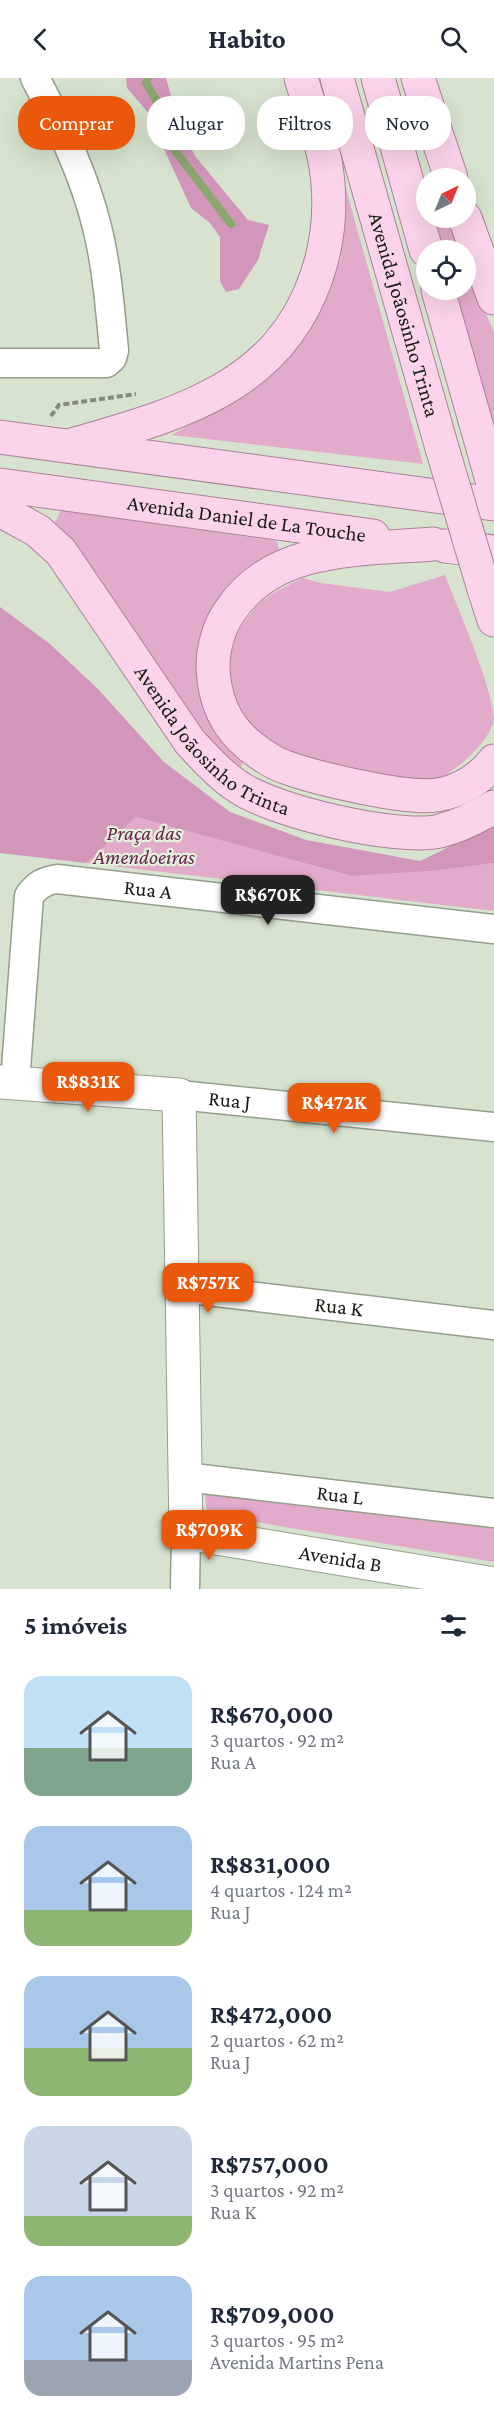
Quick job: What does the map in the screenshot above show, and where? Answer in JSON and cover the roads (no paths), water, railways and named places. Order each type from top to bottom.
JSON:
[{"type":"main road","points":[[69,446],[160,419],[223,391],[251,372],[277,347],[296,322],[310,294],[323,257],[329,211],[325,162],[301,78]]},
{"type":"main road","name":"Avenida Joãosinho Trinta","points":[[337,78],[442,448],[494,620]]},
{"type":"main road","name":"Avenida Joãosinho Trinta","points":[[378,78],[423,240]]},
{"type":"main road","points":[[418,78],[449,168]]},
{"type":"main road","points":[[469,228],[494,298]]},
{"type":"main road","name":"Avenida Joãosinho Trinta","points":[[441,300],[494,487]]},
{"type":"main road","points":[[16,439],[494,504]]},
{"type":"main road","name":"Avenida Daniel de La Touche","points":[[0,485],[494,552]]},
{"type":"main road","name":"Avenida Joãosinho Trinta","points":[[0,510],[38,531],[61,552],[190,742],[238,787],[290,810],[396,834],[439,831],[469,821],[494,807]]},
{"type":"main road","name":"Avenida Joãosinho Trinta","points":[[433,544],[310,556],[267,573],[237,600],[225,617],[213,662],[213,686],[220,708],[231,727],[249,745],[284,767],[326,778],[420,796],[437,795],[471,782],[489,769],[494,761]]},
{"type":"street","points":[[0,363],[106,363],[112,358],[114,350],[110,299],[97,226],[70,149],[35,78]]},
{"type":"street","name":"Rua A","points":[[7,1082],[29,896],[45,881],[57,879],[494,929]]},
{"type":"street","name":"Rua J","points":[[7,1082],[179,1095],[494,1127]]},
{"type":"street","points":[[179,1095],[185,1589]]},
{"type":"street","name":"Rua K","points":[[182,1288],[494,1325]]},
{"type":"street","name":"Rua L","points":[[185,1477],[494,1514]]},
{"type":"street","name":"Avenida B","points":[[186,1533],[494,1584]]},
{"type":"waterway","points":[[148,78],[146,83],[161,108],[167,140],[231,224]]},
{"type":"park label","name":"Praça das Amendoeiras","points":[[144,845]]}]
